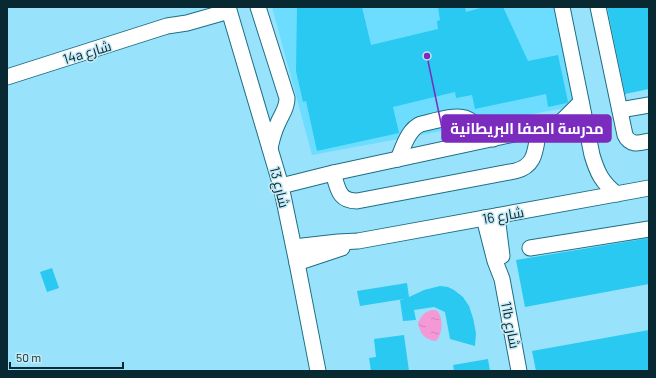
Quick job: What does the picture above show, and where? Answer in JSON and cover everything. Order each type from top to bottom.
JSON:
[{"type":"street","name":"14a شارع","points":[[168,26],[204,7]]},
{"type":"street","points":[[258,7],[287,98],[285,110],[275,129],[270,149]]},
{"type":"street","points":[[562,7],[592,155],[603,182],[617,194]]},
{"type":"street","points":[[598,7],[625,135],[627,139],[633,143],[649,141]]},
{"type":"street","name":"14a شارع","points":[[7,77],[168,26],[187,23],[228,9]]},
{"type":"street","name":"شارع 13","points":[[228,9],[281,186],[318,371]]},
{"type":"street","points":[[556,125],[581,102]]},
{"type":"street","points":[[620,110],[649,105]]},
{"type":"street","points":[[398,159],[413,128],[421,124],[454,117],[463,117],[467,119],[493,139]]},
{"type":"street","points":[[281,186],[333,173],[556,125],[572,127],[588,135]]},
{"type":"street","points":[[333,173],[339,192],[342,196],[346,200],[357,201],[515,172],[522,170],[532,161],[539,129]]},
{"type":"street","name":"شارع 16","points":[[294,247],[358,241],[649,188]]},
{"type":"street","name":"11b شارع","points":[[490,217],[502,259],[502,279],[520,371]]},
{"type":"street","points":[[530,248],[649,229]]},
{"type":"street","name":"شارع 16","points":[[297,263],[340,249],[358,241]]},
{"type":"shaded area","points":[[272,7],[556,7],[581,105],[312,155]]},
{"type":"water","points":[[432,310],[438,311],[441,318],[441,331],[436,341],[424,336],[418,323],[423,315]]},
{"type":"building","points":[[297,7],[362,7],[371,45],[438,29],[437,21],[440,20],[438,7],[465,7],[466,12],[484,7],[503,7],[528,61],[558,55],[568,102],[548,107],[546,94],[475,109],[472,95],[456,98],[455,92],[393,107],[399,133],[317,151],[306,101],[303,102],[296,71]]},
{"type":"building","points":[[607,7],[649,7],[649,89],[625,94]]},
{"type":"building","points":[[649,238],[649,284],[525,307],[516,260]]},
{"type":"building","points":[[52,268],[59,288],[47,292],[40,272]]},
{"type":"building","points":[[407,283],[409,297],[424,290],[440,286],[448,287],[463,297],[469,306],[473,318],[476,333],[475,346],[450,339],[445,312],[434,307],[414,310],[416,320],[403,321],[400,300],[404,299],[360,306],[357,291]]},
{"type":"building","points":[[649,330],[649,371],[536,371],[532,351]]},
{"type":"building","points":[[404,335],[409,371],[371,371],[369,358],[376,357],[374,339]]},
{"type":"building","points":[[488,359],[490,371],[454,371],[453,365]]},
{"type":"place","name":"مدرسة الصفا البريطانية","points":[[427,56]]}]
